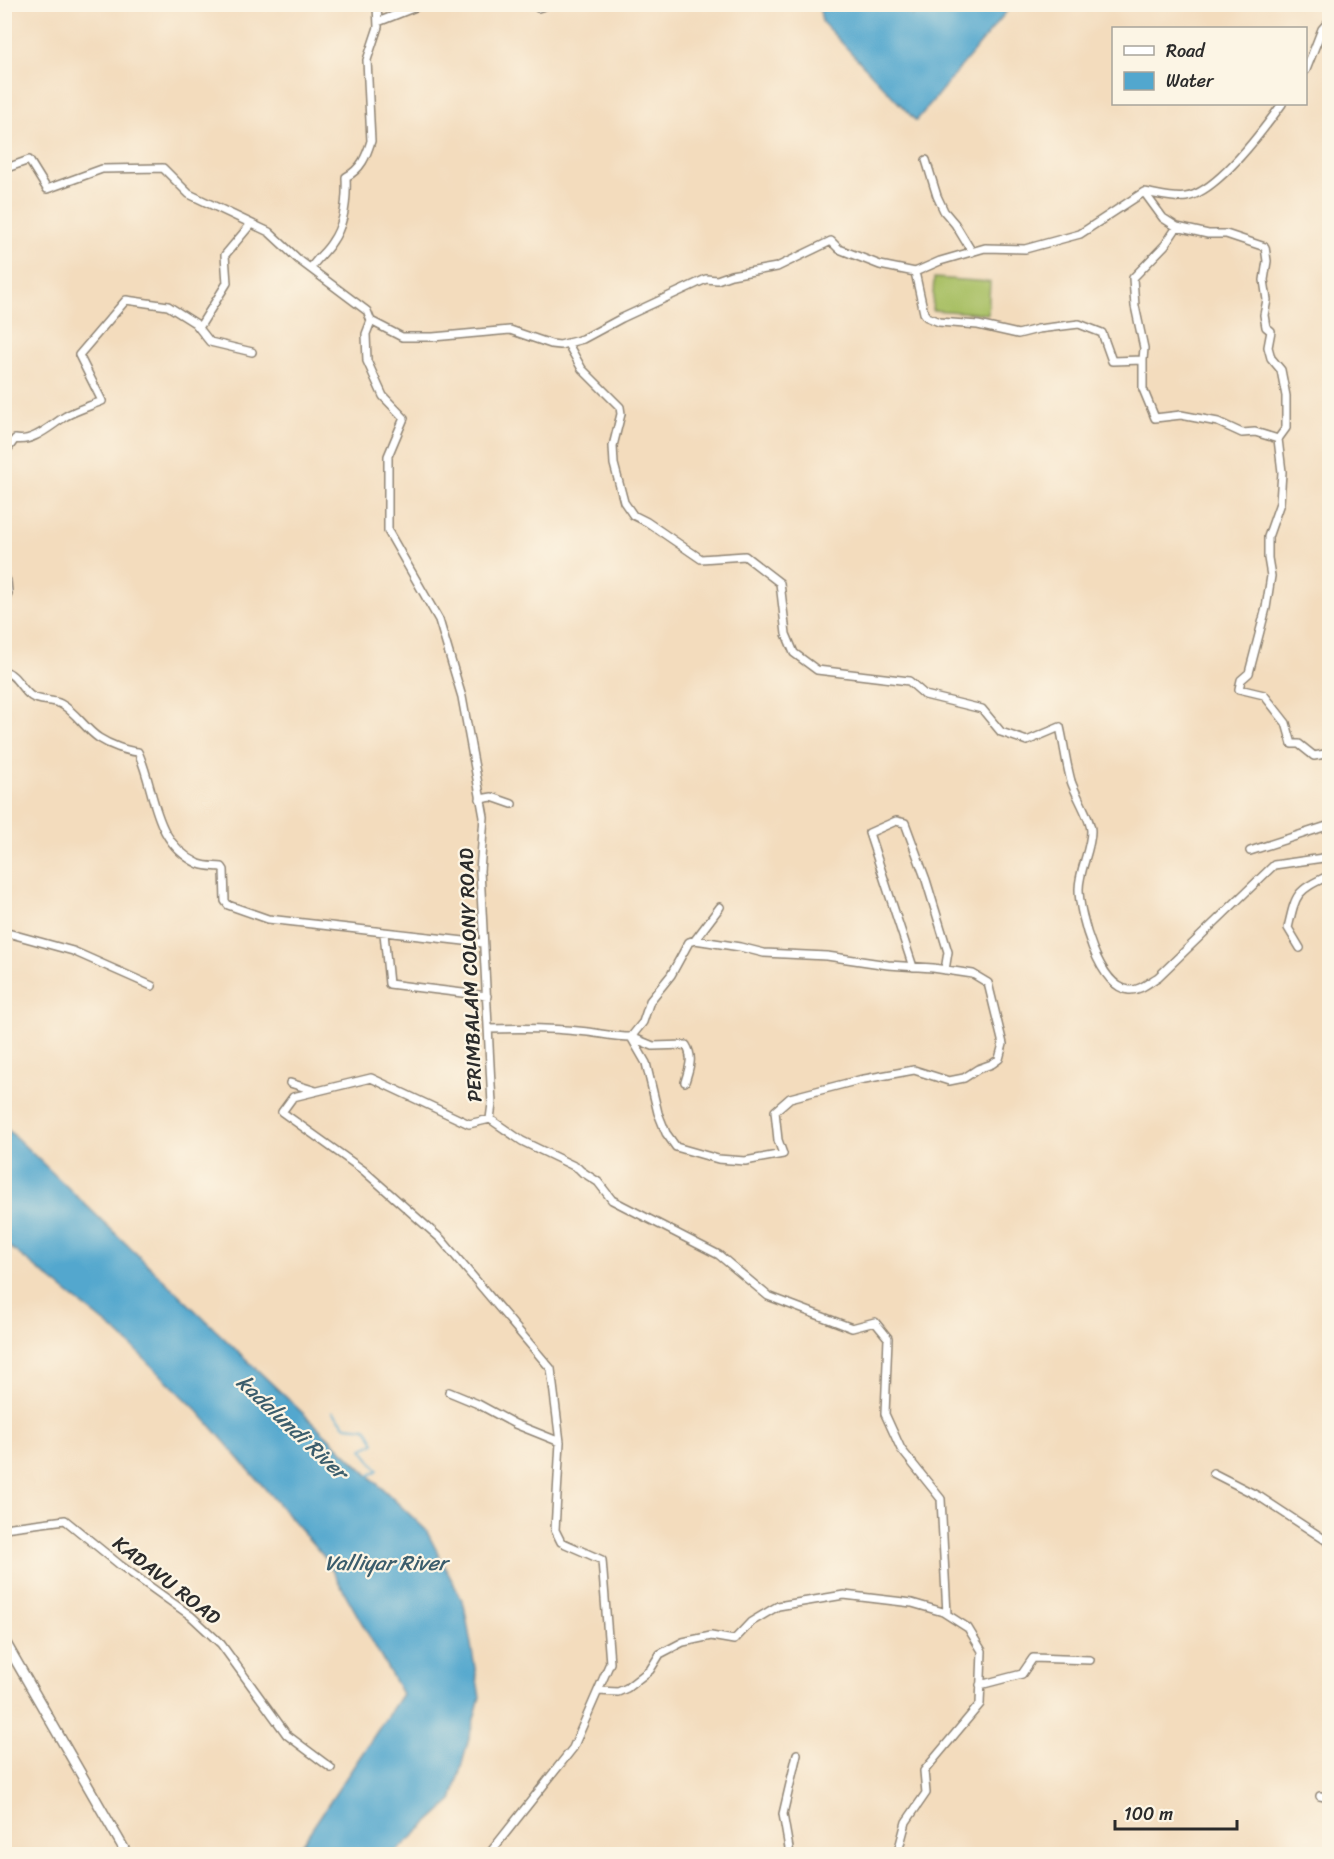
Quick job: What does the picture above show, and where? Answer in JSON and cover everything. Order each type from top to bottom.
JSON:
[{"type":"main road","points":[[5,1642],[127,1854]]},
{"type":"street","points":[[311,268],[318,256],[331,244],[340,228],[345,204],[346,177],[358,171],[368,153],[371,141],[367,60],[378,27],[377,4]]},
{"type":"street","points":[[378,21],[423,4]]},
{"type":"street","points":[[537,4],[538,8],[547,5]]},
{"type":"street","points":[[1307,65],[1322,29],[1329,20]]},
{"type":"street","points":[[4,169],[29,160],[47,189],[102,169],[163,168],[189,194],[269,232],[367,311],[371,321],[402,337],[433,337],[510,330],[552,344],[568,344],[583,339],[706,279],[717,280],[731,275],[777,267],[831,241],[839,249],[880,265],[915,272],[940,261],[985,248],[1025,249],[1080,234],[1144,192],[1186,197],[1213,185],[1262,132],[1281,105]]},
{"type":"street","points":[[926,160],[944,211],[972,252]]},
{"type":"street","points":[[1144,192],[1163,218],[1177,228],[1208,234],[1226,234],[1265,248],[1267,261],[1264,280],[1267,300],[1264,315],[1266,327],[1271,330],[1269,347],[1271,358],[1281,370],[1286,396],[1286,428],[1278,439],[1282,472],[1280,503],[1268,537],[1271,576],[1266,608],[1249,673],[1240,680],[1239,689],[1264,695],[1286,723],[1292,744],[1299,744],[1314,756],[1329,753]]},
{"type":"street","points":[[199,328],[227,283],[225,255],[251,224]]},
{"type":"street","points":[[1177,228],[1165,245],[1133,278],[1135,306],[1144,348],[1143,389],[1155,418],[1181,415],[1218,422],[1242,433],[1255,432],[1278,439]]},
{"type":"street","points":[[915,272],[924,313],[931,319],[947,323],[978,325],[1018,334],[1079,324],[1102,333],[1112,361],[1143,360]]},
{"type":"street","points":[[4,454],[15,439],[22,441],[29,438],[66,416],[102,401],[79,355],[126,300],[168,306],[195,323],[210,342],[252,352]]},
{"type":"street","name":"PERIMBALAM COLONY ROAD","points":[[371,321],[366,334],[368,361],[383,396],[404,418],[388,456],[388,531],[439,620],[462,697],[483,817],[480,871],[482,943],[492,1104],[490,1119],[469,1124],[371,1078],[293,1097],[282,1112],[363,1170],[441,1239],[551,1369],[560,1442],[555,1530],[561,1542],[602,1560],[610,1663],[573,1748],[489,1854]]},
{"type":"street","points":[[568,344],[582,369],[620,407],[621,414],[613,446],[614,464],[624,502],[633,515],[701,559],[745,556],[780,583],[786,634],[794,653],[817,670],[909,681],[925,695],[982,709],[1001,732],[1027,741],[1060,727],[1071,781],[1091,830],[1079,888],[1082,916],[1090,943],[1108,975],[1122,988],[1131,990],[1142,987],[1158,977],[1274,865],[1329,857]]},
{"type":"street","points":[[4,579],[8,593],[4,605]]},
{"type":"street","points":[[4,671],[10,672],[29,695],[63,705],[98,737],[138,752],[153,803],[164,830],[177,847],[198,863],[222,867],[225,901],[228,905],[268,919],[482,943]]},
{"type":"street","points":[[480,799],[492,797],[513,804]]},
{"type":"street","points":[[913,967],[869,833],[896,820],[905,823],[926,880],[948,952],[945,970]]},
{"type":"street","points":[[1250,851],[1329,825]]},
{"type":"street","points":[[1300,948],[1288,928],[1294,900],[1303,888],[1328,876],[1329,870]]},
{"type":"street","points":[[695,940],[720,907]]},
{"type":"street","points":[[4,932],[73,951],[152,986]]},
{"type":"street","points":[[384,933],[389,984],[487,996]]},
{"type":"street","points":[[695,940],[740,946],[764,953],[827,956],[973,974],[988,983],[1003,1044],[999,1059],[964,1078],[949,1081],[914,1070],[859,1080],[790,1098],[775,1111],[778,1140],[783,1154],[745,1161],[718,1159],[676,1147],[666,1133],[658,1113],[646,1063],[631,1037],[643,1022],[650,1002],[671,975],[689,942],[695,940]]},
{"type":"street","points":[[489,1029],[528,1028],[588,1032],[615,1037],[631,1037],[653,1046],[686,1045],[690,1052],[691,1063],[685,1082]]},
{"type":"street","points":[[290,1083],[318,1091]]},
{"type":"street","points":[[490,1119],[522,1141],[598,1182],[612,1200],[719,1255],[768,1296],[852,1328],[875,1322],[888,1338],[885,1414],[901,1449],[941,1499],[947,1614]]},
{"type":"street","points":[[580,1171],[588,1178]]},
{"type":"street","points":[[449,1392],[478,1404],[515,1424],[560,1442]]},
{"type":"street","points":[[1213,1473],[1260,1497],[1329,1543]]},
{"type":"street","name":"KADAVU ROAD","points":[[4,1528],[65,1520],[120,1565],[191,1616],[221,1644],[255,1694],[287,1735],[331,1768]]},
{"type":"street","points":[[598,1691],[618,1692],[627,1688],[650,1670],[660,1654],[683,1642],[711,1636],[734,1640],[751,1622],[778,1606],[844,1595],[912,1603],[947,1614],[968,1628],[982,1651],[980,1704],[924,1771],[926,1793],[906,1822],[899,1848],[902,1854]]},
{"type":"street","points":[[980,1685],[1022,1674],[1033,1658],[1089,1660]]},
{"type":"street","points":[[790,1854],[783,1814],[797,1754]]},
{"type":"street","points":[[1320,1796],[1329,1798]]},
{"type":"green space","points":[[934,278],[990,282],[988,314],[932,310]]},
{"type":"water","points":[[819,5],[903,5],[912,16],[920,5],[1012,5],[916,121],[822,22]]},
{"type":"water","name":"Valliyar River","points":[[4,1126],[426,1530],[464,1604],[480,1697],[452,1801],[394,1854],[295,1854],[402,1694],[325,1558],[198,1411],[120,1335],[5,1243]]},
{"type":"waterway","points":[[333,1412],[346,1426],[366,1428],[375,1443],[362,1449],[378,1470],[369,1476]]},
{"type":"water label","name":"kadalundi River","points":[[292,1427]]}]
